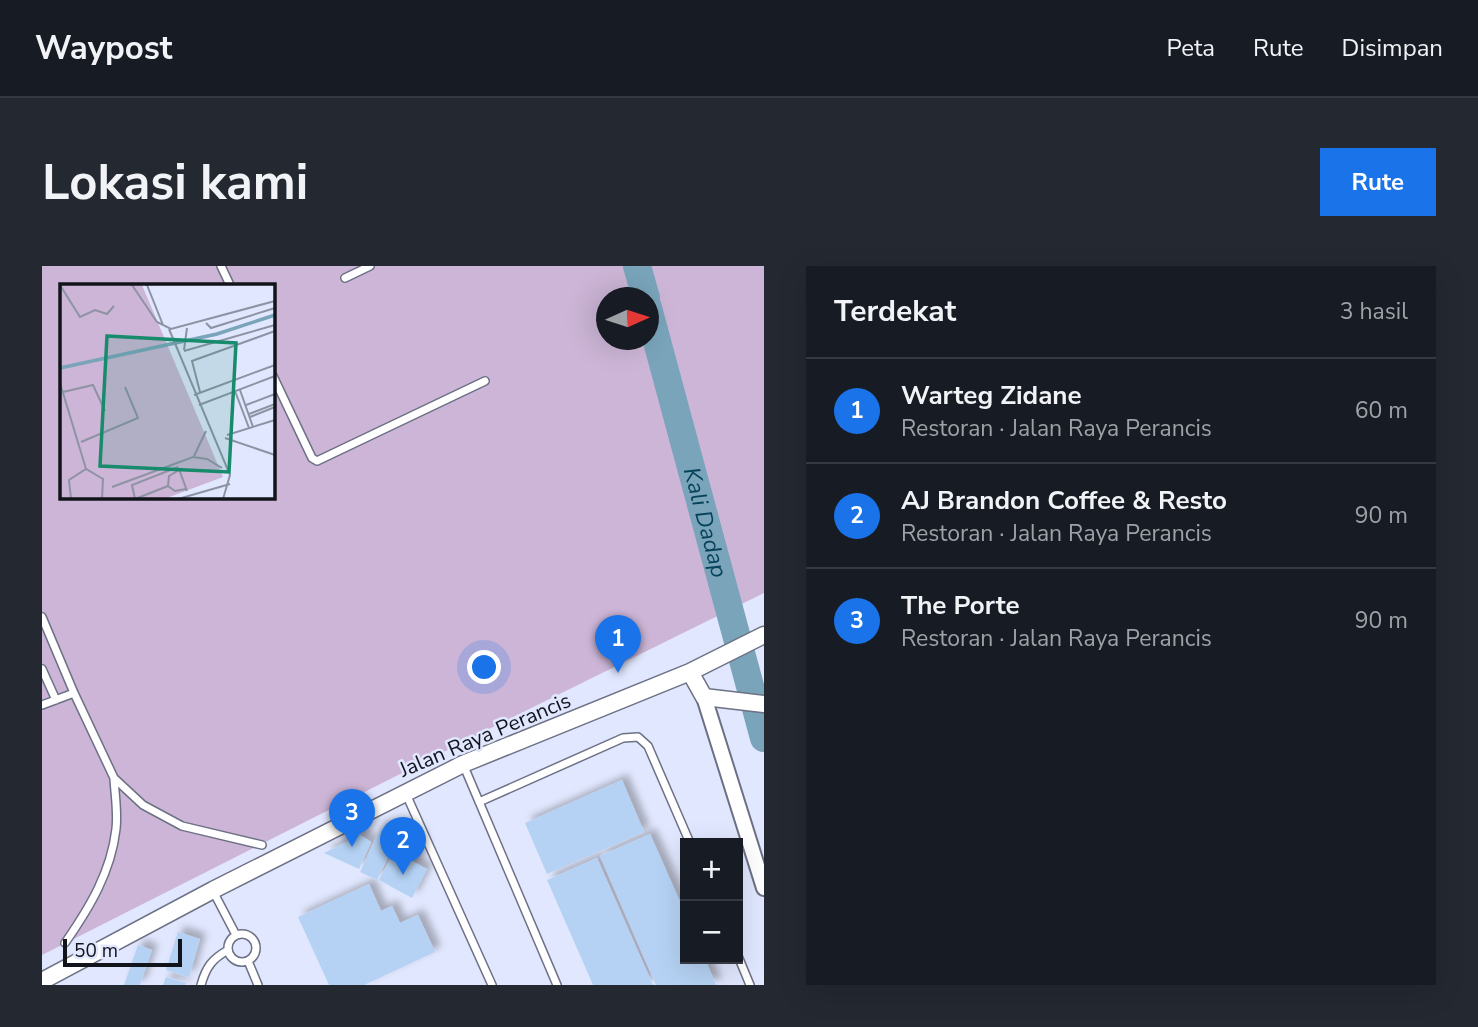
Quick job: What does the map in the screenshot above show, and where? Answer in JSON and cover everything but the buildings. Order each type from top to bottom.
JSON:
[{"type":"street","name":"Jalan Raya Perancis","points":[[42,981],[213,890],[463,764],[690,672],[764,635]]},
{"type":"street","points":[[690,672],[704,697],[764,888]]},
{"type":"street","points":[[704,697],[764,704]]},
{"type":"lane","points":[[221,266],[230,284]]},
{"type":"lane","points":[[345,278],[370,266]]},
{"type":"lane","points":[[275,380],[313,458],[317,461],[485,381]]},
{"type":"lane","points":[[42,617],[114,778],[143,805],[182,826],[262,845]]},
{"type":"lane","points":[[42,669],[56,700]]},
{"type":"lane","points":[[42,705],[74,693]]},
{"type":"lane","points":[[480,802],[623,738],[638,737],[648,746],[688,838]]},
{"type":"lane","points":[[463,764],[557,985]]},
{"type":"lane","points":[[65,943],[87,911],[110,859],[116,826],[114,778]]},
{"type":"lane","points":[[405,792],[492,985]]},
{"type":"lane","points":[[213,890],[236,935]]},
{"type":"lane","points":[[236,935],[249,935],[255,942],[257,951],[248,961],[236,961],[229,950],[230,942],[236,935]]},
{"type":"lane","points":[[201,985],[206,968],[215,957],[229,950]]},
{"type":"lane","points":[[248,961],[258,985]]},
{"type":"lane","points":[[741,964],[750,985]]},
{"type":"shaded area","points":[[42,266],[764,266],[764,593],[42,955]]},
{"type":"waterway","name":"Kali Dadap","points":[[637,266],[643,287]]},
{"type":"waterway","name":"Kali Dadap","points":[[659,349],[764,738]]},
{"type":"place","name":"Warteg Zidane","points":[[618,673]]},
{"type":"place","name":"The Porte","points":[[352,847]]},
{"type":"place","name":"AJ Brandon Coffee & Resto","points":[[403,875]]}]
